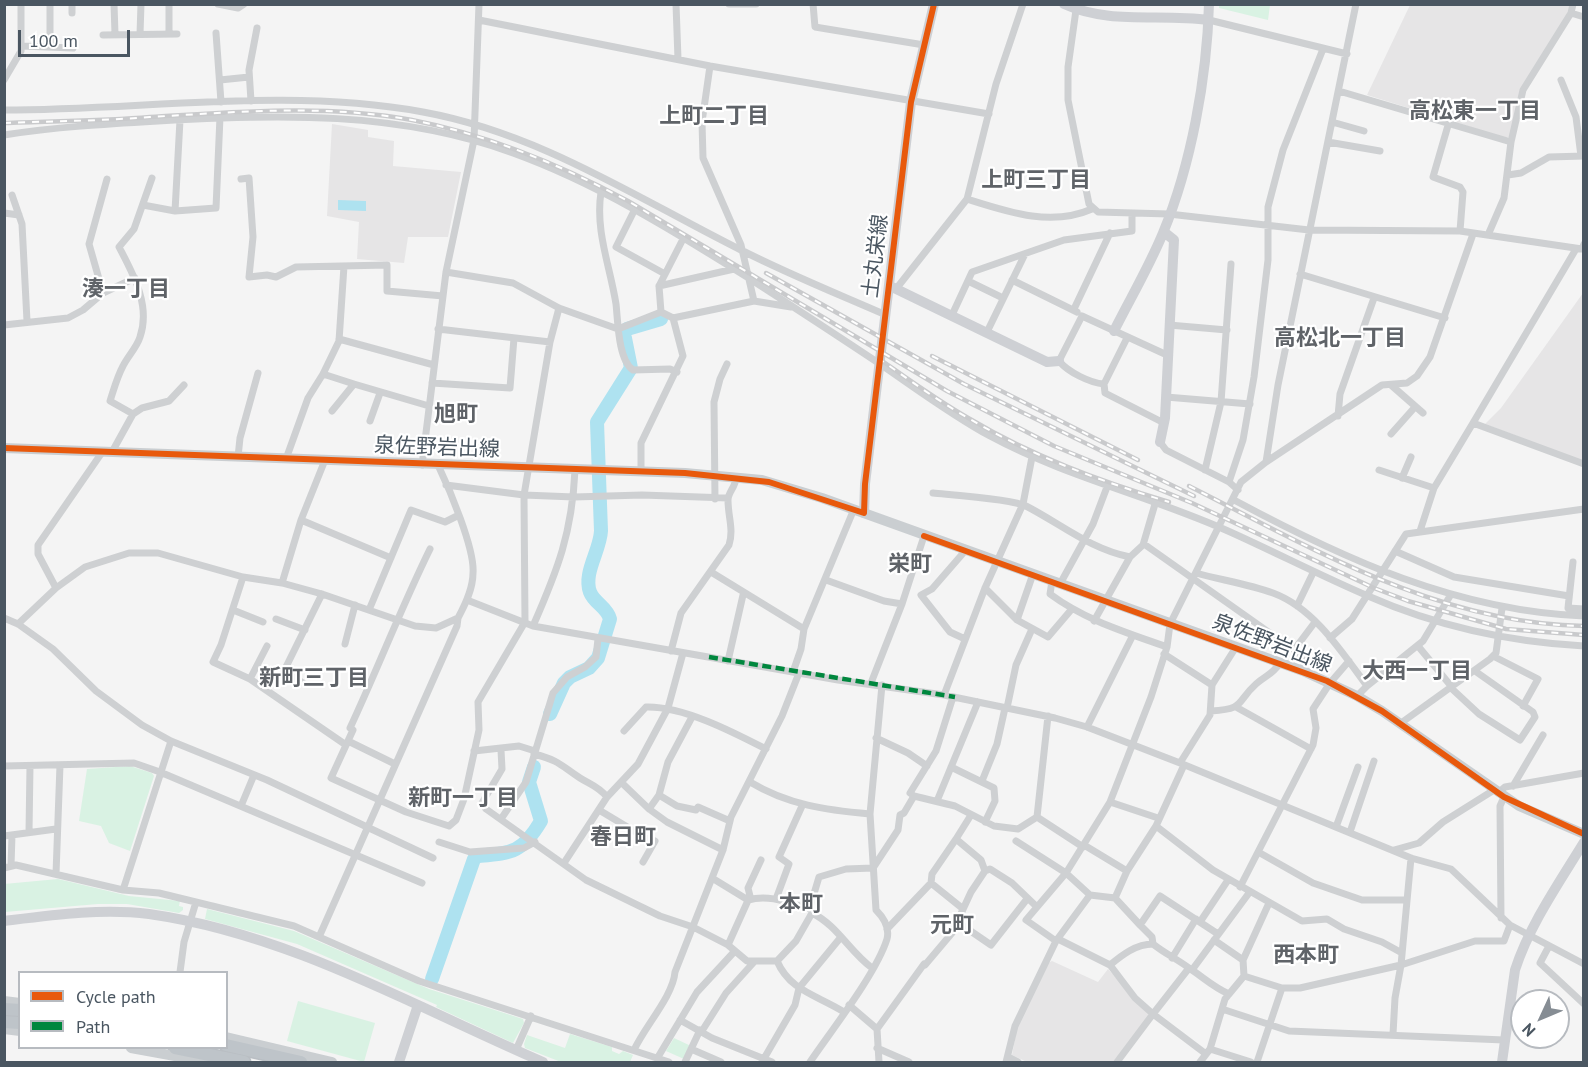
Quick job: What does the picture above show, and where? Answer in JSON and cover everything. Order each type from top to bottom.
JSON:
[{"type":"highway","points":[[228,1045],[301,1062]]},
{"type":"highway","points":[[172,1050],[244,1062]]},
{"type":"main road","name":"泉佐野岩出線","points":[[4,448],[713,475],[770,482],[859,511],[1303,670],[1357,696],[1401,723],[1499,793],[1557,824],[1584,834]]},
{"type":"main road","points":[[228,1037],[332,1062]]},
{"type":"main road","points":[[172,1050],[208,1062]]},
{"type":"street","points":[[4,81],[21,46],[21,4]]},
{"type":"street","points":[[50,4],[50,46]]},
{"type":"street","points":[[114,4],[115,34]]},
{"type":"street","points":[[140,34],[141,4]]},
{"type":"street","points":[[103,35],[173,34],[169,4]]},
{"type":"street","points":[[221,5],[238,8],[244,4]]},
{"type":"street","points":[[422,465],[446,272],[474,140],[479,4]]},
{"type":"street","points":[[676,4],[678,59]]},
{"type":"street","points":[[729,4],[756,4]]},
{"type":"street","points":[[813,4],[815,27],[924,45]]},
{"type":"street","name":"土丸栄線","points":[[859,511],[886,315],[893,288],[911,102],[934,4]]},
{"type":"street","points":[[1023,4],[989,114],[967,199],[893,288],[1047,362],[1059,361]]},
{"type":"street","points":[[1064,4],[1076,10],[1104,17],[1185,16],[1209,20],[1347,54]]},
{"type":"street","points":[[1113,331],[1164,232],[1190,147],[1197,114],[1209,4]]},
{"type":"street","points":[[1266,462],[1300,274],[1356,4]]},
{"type":"street","points":[[1488,235],[1504,198],[1509,175],[1511,142],[1523,90],[1571,13],[1573,4]]},
{"type":"street","points":[[1076,10],[1068,67],[1068,100],[1092,209]]},
{"type":"street","points":[[1571,13],[1584,16]]},
{"type":"street","points":[[479,20],[710,66],[989,114]]},
{"type":"street","points":[[250,101],[249,77],[257,28]]},
{"type":"street","points":[[216,33],[221,102]]},
{"type":"street","points":[[21,46],[74,48]]},
{"type":"street","points":[[1229,482],[1243,440],[1250,404],[1268,260],[1268,207],[1283,150],[1323,49]]},
{"type":"street","points":[[710,66],[702,122],[703,158],[742,250],[754,301]]},
{"type":"street","points":[[220,80],[249,77]]},
{"type":"street","points":[[1509,175],[1521,173],[1549,158],[1582,156],[1576,117],[1561,80]]},
{"type":"street","points":[[1339,91],[1511,142]]},
{"type":"street","points":[[4,110],[277,100],[367,105],[423,112],[474,125],[541,147],[602,175],[742,250],[886,315]]},
{"type":"street","points":[[241,101],[242,117]]},
{"type":"street","points":[[143,205],[175,211],[216,208],[220,117]]},
{"type":"street","points":[[4,135],[50,128],[220,117],[349,118],[417,127],[474,140],[554,168],[635,209],[734,269],[880,363],[958,417],[1032,457],[1107,487],[1220,527],[1367,596],[1437,620],[1498,637],[1584,646]]},
{"type":"street","points":[[175,211],[180,120]]},
{"type":"street","points":[[1332,122],[1365,131]]},
{"type":"street","points":[[1449,122],[1433,177],[1460,187],[1463,192],[1460,231]]},
{"type":"street","points":[[1328,142],[1380,151]]},
{"type":"street","points":[[134,414],[110,401],[122,368],[140,338],[142,328],[143,304],[135,278],[119,247],[134,229],[152,178]]},
{"type":"street","points":[[241,178],[249,178],[253,237],[249,277],[267,275],[276,277],[296,267],[387,265],[387,291],[443,296]]},
{"type":"street","points":[[103,293],[89,244],[107,179]]},
{"type":"street","points":[[601,192],[598,208],[603,249],[615,302],[618,329],[631,369],[670,369],[677,372]]},
{"type":"street","points":[[12,195],[22,224],[27,321]]},
{"type":"street","points":[[967,199],[1033,217],[1077,216],[1092,209],[1169,214],[1309,230],[1460,231],[1581,248],[1434,489],[1420,531]]},
{"type":"street","points":[[616,247],[635,209]]},
{"type":"street","points":[[4,213],[19,215]]},
{"type":"street","points":[[952,315],[972,273],[1080,236],[1132,231],[1132,213]]},
{"type":"street","points":[[1164,232],[1174,240],[1166,397],[1160,442],[1166,450],[1229,482],[1238,490]]},
{"type":"street","points":[[1074,309],[1110,234]]},
{"type":"street","points":[[1251,1062],[1208,1052],[1153,1014],[1136,998],[1110,965],[1057,940],[1026,920],[1066,873],[1110,802],[1166,651],[1170,624],[1241,482],[1266,462],[1382,385],[1407,383],[1417,376],[1430,357],[1473,234]]},
{"type":"street","points":[[661,312],[659,286],[684,239]]},
{"type":"street","points":[[603,249],[616,247],[665,274]]},
{"type":"street","points":[[987,332],[1025,254]]},
{"type":"street","points":[[1205,470],[1221,402],[1231,264]]},
{"type":"street","points":[[286,459],[308,398],[323,374],[339,339],[344,266]]},
{"type":"street","points":[[659,286],[734,269]]},
{"type":"street","points":[[446,272],[513,283],[559,308],[618,329],[661,312],[673,318],[754,301],[794,308]]},
{"type":"street","points":[[1300,274],[1445,318]]},
{"type":"street","points":[[4,326],[15,326],[27,321],[54,321],[68,318],[83,310],[103,293],[135,278]]},
{"type":"street","points":[[1012,280],[1167,356]]},
{"type":"street","points":[[968,281],[1003,298]]},
{"type":"street","points":[[1338,416],[1340,394],[1374,298]]},
{"type":"street","points":[[430,549],[350,728],[353,730],[331,778],[406,812],[449,826],[456,820],[464,799],[479,730],[478,702],[525,622],[524,495],[550,342],[559,308]]},
{"type":"street","points":[[1059,361],[1082,316]]},
{"type":"street","points":[[641,472],[641,443],[683,356],[673,318]]},
{"type":"street","points":[[1169,325],[1227,330]]},
{"type":"street","points":[[438,329],[550,342]]},
{"type":"street","points":[[432,383],[510,388],[514,338]]},
{"type":"street","points":[[1127,338],[1104,384],[1105,393],[1162,422]]},
{"type":"street","points":[[339,339],[434,365]]},
{"type":"street","points":[[1059,361],[1065,368],[1097,384],[1104,384]]},
{"type":"street","points":[[716,499],[713,475],[716,414],[714,402],[727,364]]},
{"type":"street","points":[[238,457],[240,438],[258,373]]},
{"type":"street","points":[[323,374],[429,406]]},
{"type":"street","points":[[332,411],[354,384]]},
{"type":"street","points":[[56,588],[38,554],[38,545],[134,414],[142,408],[170,401],[184,385]]},
{"type":"street","points":[[1391,385],[1423,413]]},
{"type":"street","points":[[370,421],[380,393]]},
{"type":"street","points":[[1166,397],[1250,404]]},
{"type":"street","points":[[1390,434],[1416,406]]},
{"type":"street","points":[[1473,423],[1584,464]]},
{"type":"street","points":[[944,695],[985,588],[1023,504],[1032,457]]},
{"type":"street","points":[[1402,478],[1412,458]]},
{"type":"street","points":[[282,583],[301,520],[325,460]]},
{"type":"street","points":[[319,937],[457,626],[474,574],[471,552],[438,465]]},
{"type":"street","points":[[533,626],[557,570],[571,523],[575,470]]},
{"type":"street","points":[[1379,470],[1434,489]]},
{"type":"street","points":[[671,651],[681,613],[729,545],[732,533],[728,498],[736,484],[736,477]]},
{"type":"street","points":[[446,485],[524,495],[728,498]]},
{"type":"street","points":[[1107,487],[1083,541],[1050,594],[1071,609],[1094,621],[1133,634],[1166,651],[1212,685]]},
{"type":"street","points":[[933,493],[1023,504],[1083,541],[1130,557]]},
{"type":"street","points":[[1234,500],[1285,527],[1383,570],[1450,596],[1502,608],[1584,615]]},
{"type":"street","points":[[1094,621],[1130,557],[1143,545],[1155,504]]},
{"type":"street","points":[[1330,638],[1352,619],[1406,534],[1584,509]]},
{"type":"street","points":[[369,610],[411,510],[445,522],[457,516]]},
{"type":"street","points":[[634,1050],[643,1031],[674,984],[675,972],[723,850],[730,821],[766,748],[796,673],[804,629],[859,511]]},
{"type":"street","points":[[301,520],[391,558]]},
{"type":"street","points":[[871,683],[902,604],[924,536]]},
{"type":"street","points":[[1143,545],[1195,575],[1294,650],[1304,660],[1303,670]]},
{"type":"street","points":[[965,550],[932,589],[921,595],[950,633],[965,639]]},
{"type":"street","points":[[1395,551],[1454,577],[1569,596]]},
{"type":"street","points":[[18,624],[56,588],[85,567],[129,554],[158,553],[243,577],[282,583],[322,594],[397,620],[436,628],[458,618]]},
{"type":"street","points":[[1573,562],[1568,608],[1584,609]]},
{"type":"street","points":[[711,572],[743,595],[762,602],[804,629]]},
{"type":"street","points":[[1017,620],[1033,574]]},
{"type":"street","points":[[1195,575],[1274,594],[1297,606],[1330,638],[1367,686]]},
{"type":"street","points":[[1297,606],[1312,575]]},
{"type":"street","points":[[243,577],[213,662],[250,679],[347,743],[395,764]]},
{"type":"street","points":[[826,580],[884,601],[902,604]]},
{"type":"street","points":[[985,588],[1017,620],[1048,637],[1071,609]]},
{"type":"street","points":[[303,683],[284,671],[322,594]]},
{"type":"street","points":[[728,661],[743,595]]},
{"type":"street","points":[[1357,696],[1418,646],[1437,620],[1450,596]]},
{"type":"street","points":[[467,600],[533,626],[796,673],[944,695],[1048,716],[1087,727],[1411,858],[1452,869],[1509,926],[1584,964]]},
{"type":"street","points":[[345,645],[355,605]]},
{"type":"street","points":[[1401,723],[1493,656],[1502,608]]},
{"type":"street","points":[[233,610],[263,622]]},
{"type":"street","points":[[4,618],[18,624],[53,649],[96,692],[142,725],[171,741],[254,775],[432,858]]},
{"type":"street","points":[[276,619],[305,630]]},
{"type":"street","points":[[1294,650],[1315,622]]},
{"type":"street","points":[[982,781],[997,744],[1016,665],[1032,628]]},
{"type":"street","points":[[1087,727],[1133,634]]},
{"type":"street","points":[[501,819],[526,782],[553,693],[567,677],[585,667],[596,657],[602,639]]},
{"type":"street","points":[[250,679],[267,646]]},
{"type":"street","points":[[1418,646],[1450,686],[1479,714],[1520,740],[1535,717],[1475,671]]},
{"type":"street","points":[[1115,898],[1127,871],[1157,822],[1182,764],[1210,711],[1212,685],[1236,647]]},
{"type":"street","points":[[564,863],[607,797],[638,764],[668,708],[683,653]]},
{"type":"street","points":[[1493,656],[1538,679],[1523,706]]},
{"type":"street","points":[[1240,887],[1311,749],[1316,728],[1313,709],[1330,682],[1349,661]]},
{"type":"street","points":[[1236,707],[1257,683],[1272,674],[1280,663]]},
{"type":"street","points":[[810,1062],[872,968],[887,938],[885,919],[876,910],[870,814],[882,685]]},
{"type":"street","points":[[954,697],[936,751],[910,793],[955,806],[994,826],[1018,829],[1037,817]]},
{"type":"street","points":[[937,801],[978,702]]},
{"type":"street","points":[[1210,711],[1236,707],[1311,749]]},
{"type":"street","points":[[624,731],[646,708],[668,708],[766,748]]},
{"type":"street","points":[[1037,817],[1048,716]]},
{"type":"street","points":[[649,809],[659,795],[668,762],[693,717]]},
{"type":"street","points":[[1513,786],[1543,735]]},
{"type":"street","points":[[876,738],[908,753],[927,766]]},
{"type":"street","points":[[123,890],[171,741]]},
{"type":"street","points":[[474,751],[501,750],[519,746],[562,763],[583,780],[593,783],[607,797]]},
{"type":"street","points":[[501,750],[502,769],[482,803],[486,809],[586,880],[660,916],[693,927],[728,945],[747,962],[777,962],[796,941],[811,911],[819,877],[846,869],[873,868]]},
{"type":"street","points":[[1350,832],[1374,761]]},
{"type":"street","points":[[4,766],[134,763],[160,771],[422,883]]},
{"type":"street","points":[[57,874],[56,829],[60,765]]},
{"type":"street","points":[[29,832],[30,766]]},
{"type":"street","points":[[951,767],[994,788],[996,794],[985,822]]},
{"type":"street","points":[[1336,826],[1358,767]]},
{"type":"street","points":[[1394,850],[1419,843],[1443,822],[1499,793],[1505,787],[1584,773]]},
{"type":"street","points":[[241,806],[254,775]]},
{"type":"street","points":[[750,782],[768,793],[802,806],[870,814]]},
{"type":"street","points":[[622,783],[649,809],[667,822],[723,850]]},
{"type":"street","points":[[1499,793],[1502,918]]},
{"type":"street","points":[[659,795],[677,806],[696,810],[698,807],[730,821]]},
{"type":"street","points":[[873,868],[898,830],[900,815],[904,813],[914,796]]},
{"type":"street","points":[[1110,802],[1157,822],[1228,880],[1302,921],[1327,919],[1344,929],[1382,942],[1402,953]]},
{"type":"street","points":[[776,898],[789,864],[779,857],[802,806]]},
{"type":"street","points":[[600,810],[655,841],[643,862]]},
{"type":"street","points":[[887,929],[931,883],[932,874],[971,815]]},
{"type":"street","points":[[1037,817],[1127,871]]},
{"type":"street","points":[[56,829],[8,835],[8,867],[15,865],[123,890],[159,893],[294,926],[419,981],[669,1062]]},
{"type":"street","points":[[956,839],[981,860],[985,871]]},
{"type":"street","points":[[439,842],[470,852],[524,848],[531,840]]},
{"type":"street","points":[[1016,840],[1066,873],[1090,895],[1115,898],[1152,937],[1153,944]]},
{"type":"street","points":[[1502,1062],[1515,970],[1529,936],[1582,848]]},
{"type":"street","points":[[1260,852],[1313,883],[1362,900],[1407,900]]},
{"type":"street","points":[[1393,1034],[1411,858]]},
{"type":"street","points":[[728,945],[748,900],[748,888],[761,860]]},
{"type":"street","points":[[879,1062],[877,1029],[924,964],[943,946],[962,908],[985,871],[990,869],[1005,878],[1037,907]]},
{"type":"street","points":[[712,878],[748,900],[761,897],[776,898],[811,911],[826,920],[856,955],[872,968]]},
{"type":"street","points":[[1172,958],[1228,880]]},
{"type":"street","points":[[931,883],[962,908]]},
{"type":"street","points":[[1117,1062],[1249,893]]},
{"type":"street","points":[[1018,1062],[1007,1060],[1015,1026],[1057,940],[1090,895]]},
{"type":"street","points":[[1140,925],[1160,896],[1198,921],[1243,960]]},
{"type":"street","points":[[956,921],[991,945],[1027,898]]},
{"type":"street","points":[[180,971],[189,923],[196,902]]},
{"type":"street","points":[[1200,1062],[1208,1052],[1229,994],[1244,976],[1243,960],[1269,903]]},
{"type":"street","points":[[4,921],[114,912],[150,915],[279,945],[543,1062]]},
{"type":"street","points":[[1244,976],[1282,988],[1300,988],[1401,965],[1475,941],[1504,941],[1509,926]]},
{"type":"street","points":[[763,1060],[795,1005],[799,988],[841,937]]},
{"type":"street","points":[[1110,965],[1123,954],[1145,944],[1153,944],[1191,969],[1210,985],[1229,994]]},
{"type":"street","points":[[1549,946],[1540,963],[1584,1004]]},
{"type":"street","points":[[658,1057],[698,992],[734,952]]},
{"type":"street","points":[[685,1062],[701,1031],[726,993],[754,962]]},
{"type":"street","points":[[777,962],[789,982],[844,1012]]},
{"type":"street","points":[[1257,1062],[1282,988]]},
{"type":"street","points":[[399,1062],[418,1005]]},
{"type":"street","points":[[849,1005],[877,1029]]},
{"type":"street","points":[[1222,1009],[1289,1031],[1504,1040]]},
{"type":"street","points":[[516,1050],[531,1016]]},
{"type":"street","points":[[680,1020],[763,1060],[772,1062]]},
{"type":"street","points":[[405,1062],[406,1041]]},
{"type":"street","points":[[877,1048],[909,1062]]},
{"type":"street","points":[[691,1049],[721,1062]]},
{"type":"shaded area","points":[[1410,5],[1570,5],[1567,15],[1525,82],[1509,137],[1506,138],[1367,95]]},
{"type":"shaded area","points":[[332,124],[368,130],[368,137],[394,141],[393,166],[461,172],[448,237],[408,237],[404,263],[357,259],[359,222],[327,216]]},
{"type":"shaded area","points":[[1583,293],[1583,461],[1485,424],[1501,408]]},
{"type":"shaded area","points":[[1052,961],[1098,982],[1108,969],[1148,1013],[1148,1018],[1113,1062],[1027,1062],[1012,1055],[1017,1028],[1048,963]]},
{"type":"green space","points":[[1219,5],[1270,5],[1268,20],[1219,8]]},
{"type":"green space","points":[[130,766],[152,773],[154,776],[130,851],[109,843],[101,826],[79,821],[87,769]]},
{"type":"green space","points":[[58,879],[129,896],[180,901],[179,906],[183,907],[183,910],[179,913],[127,904],[98,904],[5,912],[4,884]]},
{"type":"green space","points":[[207,909],[294,931],[429,989],[523,1019],[524,1023],[513,1043],[436,1007],[437,1005],[297,944],[205,919]]},
{"type":"green space","points":[[298,1001],[375,1023],[364,1062],[287,1041]]},
{"type":"green space","points":[[570,1034],[612,1047],[612,1051],[619,1054],[623,1051],[633,1055],[630,1062],[561,1062],[525,1048],[527,1035],[565,1048]]},
{"type":"green space","points":[[674,1038],[691,1046],[684,1059],[666,1051]]},
{"type":"water","points":[[338,200],[366,201],[366,211],[338,210]]},
{"type":"waterway","points":[[550,714],[564,683],[570,677],[589,668],[598,658],[610,619],[592,596],[588,585],[601,531],[597,422],[631,368],[624,333],[627,329],[661,319]]},
{"type":"waterway","points":[[432,979],[474,859],[478,856],[500,854],[515,849],[528,840],[541,821],[529,782],[534,767]]},
{"type":"railway","points":[[4,123],[248,112],[347,112],[412,120],[496,142],[550,163],[628,201],[947,391],[1054,446],[1192,503],[1374,588],[1408,601],[1506,629],[1584,635]]},
{"type":"railway","points":[[766,273],[964,384],[1194,496]]},
{"type":"railway","points":[[932,356],[1138,460]]},
{"type":"railway","points":[[878,358],[946,405],[1018,445],[1092,476],[1169,502]]},
{"type":"railway","points":[[1189,486],[1331,557],[1379,579],[1428,597],[1479,612],[1531,622],[1584,626]]},
{"type":"marked path","points":[[709,657],[955,697]]},
{"type":"cycle path","points":[[4,448],[685,473],[769,482],[864,513],[865,484],[911,102],[934,4]]},
{"type":"cycle path","points":[[924,536],[1327,681],[1382,711],[1504,797],[1584,834]]},
{"type":"district","name":"高松東一丁目","points":[[1475,112]]},
{"type":"district","name":"上町二丁目","points":[[714,117]]},
{"type":"district","name":"上町三丁目","points":[[1036,181]]},
{"type":"district","name":"湊一丁目","points":[[126,290]]},
{"type":"district","name":"高松北一丁目","points":[[1340,339]]},
{"type":"district","name":"旭町","points":[[456,415]]},
{"type":"district","name":"栄町","points":[[910,565]]},
{"type":"district","name":"大西一丁目","points":[[1417,672]]},
{"type":"district","name":"新町三丁目","points":[[314,679]]},
{"type":"district","name":"新町一丁目","points":[[463,799]]},
{"type":"district","name":"春日町","points":[[623,838]]},
{"type":"district","name":"本町","points":[[801,905]]},
{"type":"district","name":"元町","points":[[952,926]]},
{"type":"district","name":"西本町","points":[[1306,956]]}]
